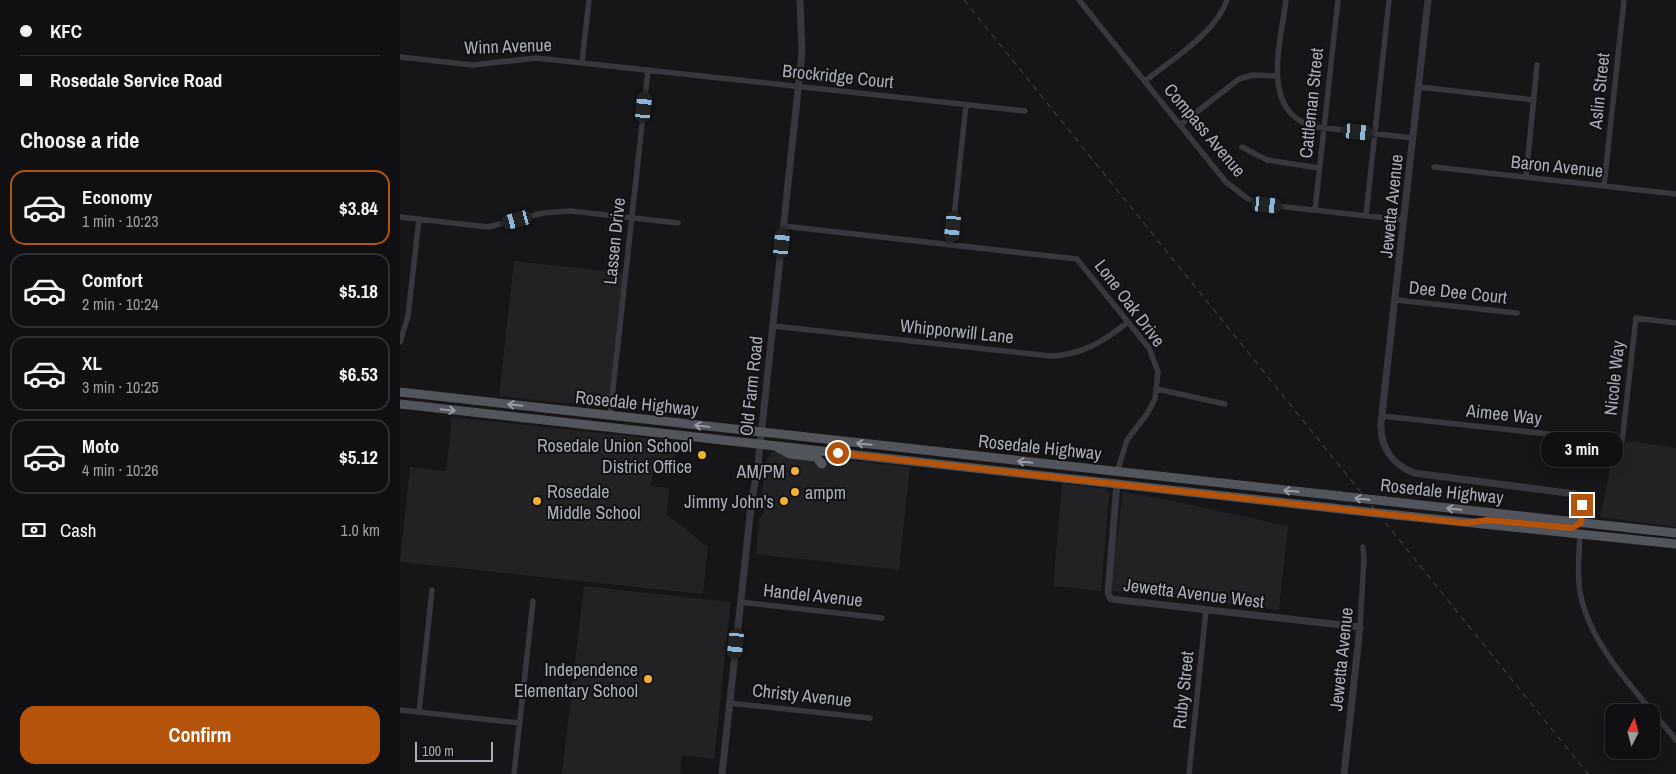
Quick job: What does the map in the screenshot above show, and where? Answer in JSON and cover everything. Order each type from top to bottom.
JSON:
[{"type":"main road","name":"Rosedale Highway","points":[[400,392],[1676,533]]},
{"type":"main road","name":"Rosedale Highway","points":[[400,404],[1465,523],[1676,544]]},
{"type":"main road","points":[[602,426],[611,421],[640,424],[663,422]]},
{"type":"main road","points":[[773,445],[790,454],[816,457],[822,464]]},
{"type":"main road","points":[[869,456],[878,452],[936,457],[953,454]]},
{"type":"main road","points":[[1038,474],[1054,472],[1112,478],[1117,472]]},
{"type":"main road","points":[[1117,483],[1120,479],[1126,478],[1218,488],[1245,486]]},
{"type":"main road","points":[[1465,523],[1488,520],[1569,528],[1581,523]]},
{"type":"main road","points":[[1580,534],[1583,530],[1589,528],[1641,533],[1653,530]]},
{"type":"street","points":[[582,62],[589,0]]},
{"type":"street","name":"Old Farm Road","points":[[722,774],[784,226],[802,37],[800,0]]},
{"type":"street","name":"Compass Avenue","points":[[1079,0],[1226,182],[1240,194],[1267,205],[1404,220]]},
{"type":"street","points":[[1145,81],[1209,29],[1221,14],[1227,0]]},
{"type":"street","points":[[1286,0],[1277,76],[1281,100],[1290,114],[1303,123],[1324,128],[1413,138]]},
{"type":"street","name":"Cattleman Street","points":[[1315,210],[1338,0]]},
{"type":"street","points":[[1366,216],[1390,0]]},
{"type":"street","name":"Jewetta Avenue","points":[[1428,0],[1382,416],[1381,430],[1385,448],[1393,460],[1407,470],[1424,475],[1572,493],[1582,502],[1581,523]]},
{"type":"street","name":"Aslin Street","points":[[1604,186],[1624,0]]},
{"type":"street","name":"Winn Avenue","points":[[400,57],[472,65],[536,58],[648,70]]},
{"type":"street","points":[[1526,177],[1537,65]]},
{"type":"street","name":"Brockridge Court","points":[[648,70],[1025,111]]},
{"type":"street","name":"Lassen Drive","points":[[610,416],[648,70]]},
{"type":"street","points":[[1180,125],[1239,79],[1253,74],[1277,76]]},
{"type":"street","points":[[1419,87],[1534,100]]},
{"type":"street","points":[[951,245],[966,105]]},
{"type":"street","points":[[1242,147],[1267,160],[1319,168]]},
{"type":"street","name":"Baron Avenue","points":[[1434,167],[1676,194]]},
{"type":"street","points":[[400,217],[488,227],[558,211],[678,223]]},
{"type":"street","points":[[400,342],[408,316],[419,219]]},
{"type":"street","name":"Lone Oak Drive","points":[[784,226],[1077,259],[1152,355],[1158,372],[1157,389],[1151,407],[1127,440],[1117,472]]},
{"type":"street","name":"Dee Dee Court","points":[[1396,300],[1517,313]]},
{"type":"street","name":"Nicole Way","points":[[1622,442],[1636,318],[1676,323]]},
{"type":"street","name":"Whipporwill Lane","points":[[773,326],[1051,356],[1087,350],[1106,339],[1128,322]]},
{"type":"street","points":[[1157,389],[1225,404]]},
{"type":"street","name":"Aimee Way","points":[[1382,416],[1622,442]]},
{"type":"street","name":"Jewetta Avenue West","points":[[1117,483],[1108,593],[1111,599],[1360,627]]},
{"type":"street","points":[[1580,534],[1580,585],[1583,605],[1592,629],[1606,653],[1676,740]]},
{"type":"street","name":"Jewetta Avenue","points":[[1344,774],[1360,627],[1363,547]]},
{"type":"street","points":[[419,712],[432,590]]},
{"type":"street","points":[[514,774],[533,601]]},
{"type":"street","name":"Handel Avenue","points":[[740,602],[882,618]]},
{"type":"street","name":"Ruby Street","points":[[1189,774],[1206,610]]},
{"type":"street","name":"Christy Avenue","points":[[729,702],[870,718]]},
{"type":"street","points":[[400,710],[519,723]]},
{"type":"shaded area","points":[[514,261],[625,273],[610,408],[499,396]]},
{"type":"shaded area","name":"Rosedale Middle School","points":[[452,417],[676,441],[674,465],[661,471],[653,471],[651,486],[669,488],[667,515],[708,547],[703,594],[400,562],[410,467],[446,471]]},
{"type":"shaded area","points":[[1629,441],[1676,448],[1676,527],[1600,517],[1614,450]]},
{"type":"shaded area","points":[[773,452],[790,458],[813,460],[825,458],[910,467],[899,570],[756,554],[759,518],[764,513],[764,504],[761,498],[767,458]]},
{"type":"shaded area","points":[[1062,483],[1106,489],[1109,494],[1101,591],[1053,586]]},
{"type":"shaded area","points":[[1123,492],[1288,526],[1279,610],[1110,591]]},
{"type":"shaded area","name":"Independence Elementary School","points":[[584,586],[731,602],[714,759],[682,755],[680,774],[562,774]]},
{"type":"railway","points":[[964,0],[1588,774]]},
{"type":"place","name":"Rosedale Union School District Office","points":[[702,455]]},
{"type":"place","name":"AM/PM","points":[[795,471]]},
{"type":"place","name":"ampm","points":[[795,492]]},
{"type":"place","name":"Rosedale Middle School","points":[[537,501]]},
{"type":"place","name":"Jimmy John's","points":[[784,501]]},
{"type":"place","name":"Independence Elementary School","points":[[648,679]]},
{"type":"route","points":[[838,453],[1465,523],[1475,520],[1488,520],[1572,528],[1579,526],[1581,523],[1582,505]]}]
